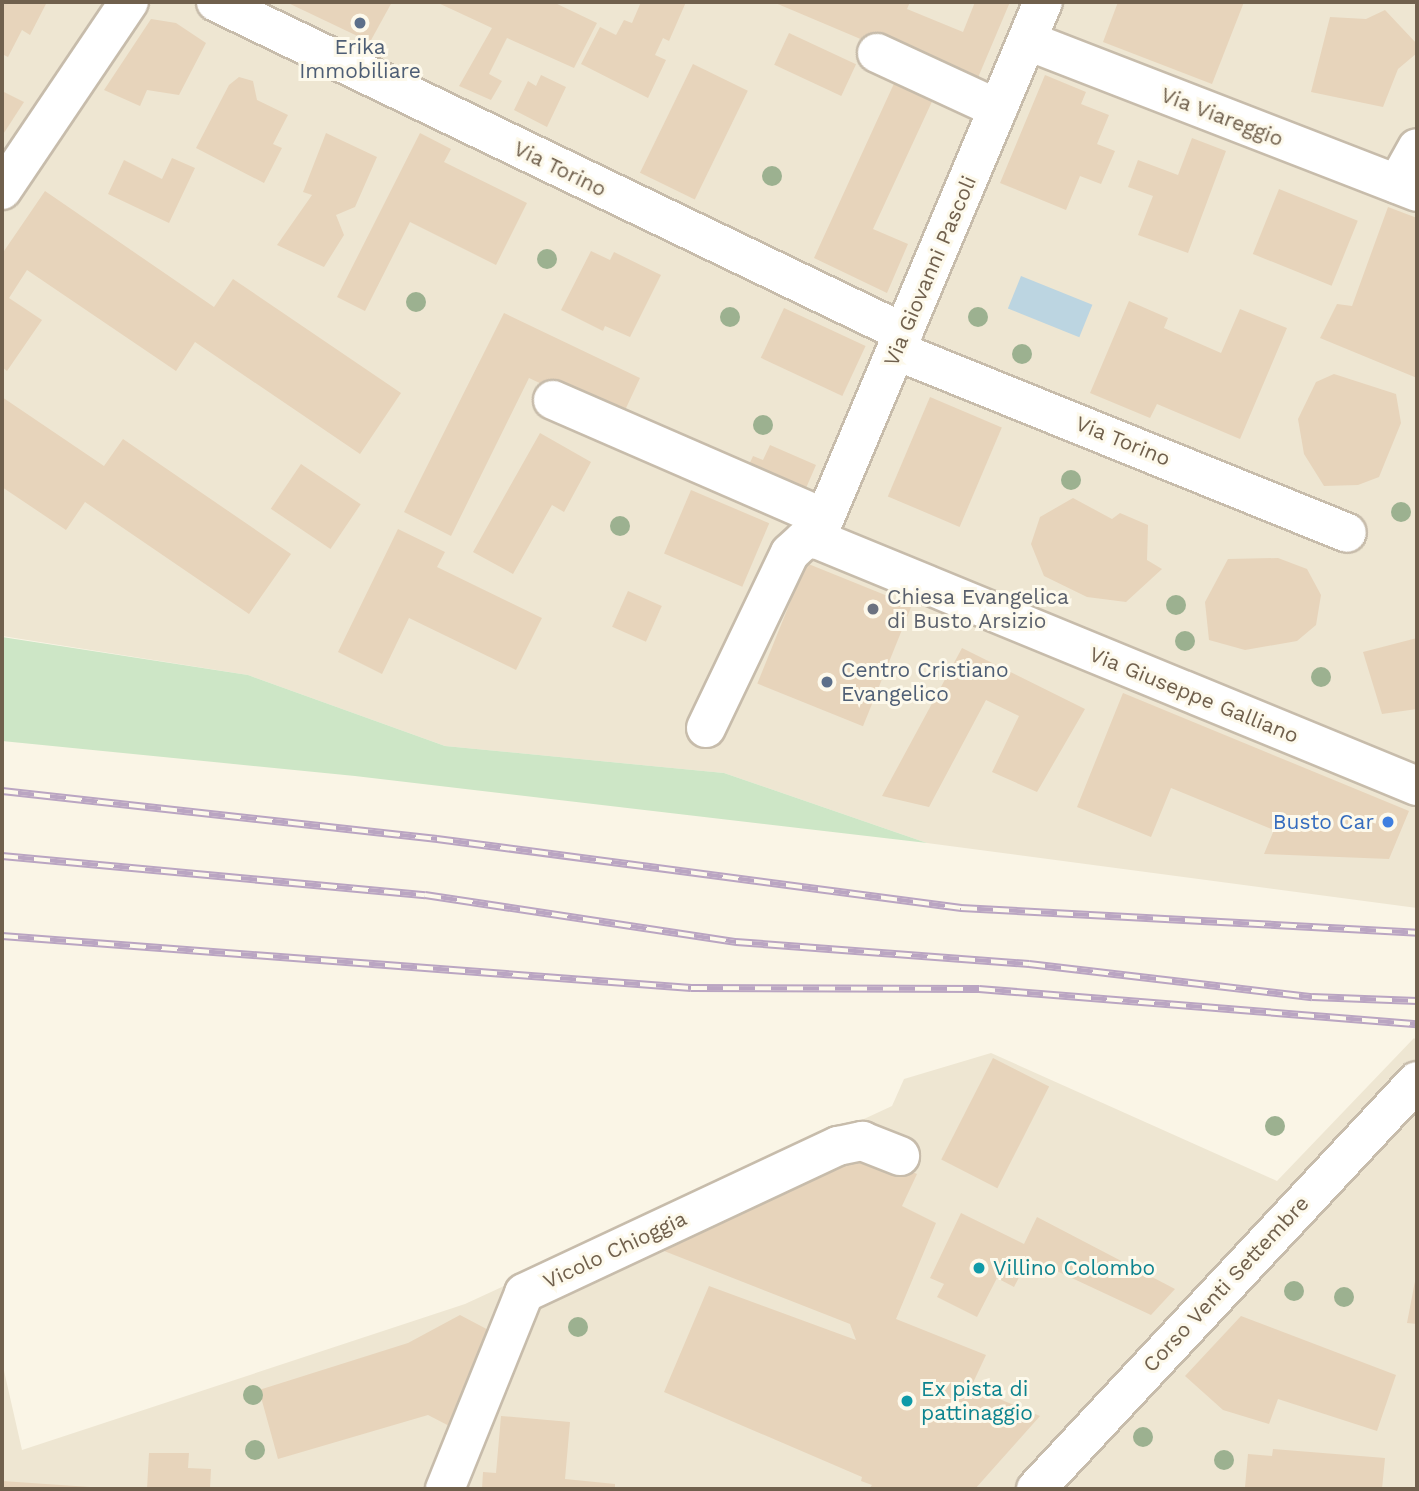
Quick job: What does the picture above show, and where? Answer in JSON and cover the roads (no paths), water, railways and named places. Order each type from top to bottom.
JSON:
[{"type":"street","points":[[2,190],[129,2]]},
{"type":"street","name":"Via Torino","points":[[216,2],[901,342],[1348,533]]},
{"type":"street","name":"Via Giovanni Pascoli","points":[[820,529],[1043,2]]},
{"type":"street","name":"Via Viareggio","points":[[1028,41],[1407,188]]},
{"type":"street","points":[[877,53],[998,109]]},
{"type":"street","points":[[1407,188],[1417,148]]},
{"type":"street","name":"Via Giuseppe Galliano","points":[[553,400],[820,529],[1417,786]]},
{"type":"street","points":[[706,728],[790,553],[820,529]]},
{"type":"street","name":"Corso Venti Settembre","points":[[1036,1489],[1417,1081]]},
{"type":"street","name":"Vicolo Chioggia","points":[[445,1489],[524,1293],[838,1146],[862,1141],[900,1156]]},
{"type":"water","points":[[1021,276],[1092,305],[1079,337],[1008,308]]},
{"type":"railway","points":[[2,791],[437,839],[961,908],[1417,933]]},
{"type":"railway","points":[[2,856],[425,895],[736,942],[1029,964],[1312,997],[1417,1001]]},
{"type":"railway","points":[[2,936],[691,988],[979,989],[1417,1024]]},
{"type":"place","name":"Erika Immobiliare","points":[[360,23]]},
{"type":"place","name":"Chiesa Evangelica di Busto Arsizio","points":[[873,609]]},
{"type":"place","name":"Centro Cristiano Evangelico","points":[[827,682]]},
{"type":"place","name":"Busto Car","points":[[1388,822]]},
{"type":"place","name":"Villino Colombo","points":[[979,1268]]},
{"type":"place","name":"Ex pista di pattinaggio","points":[[907,1401]]}]
